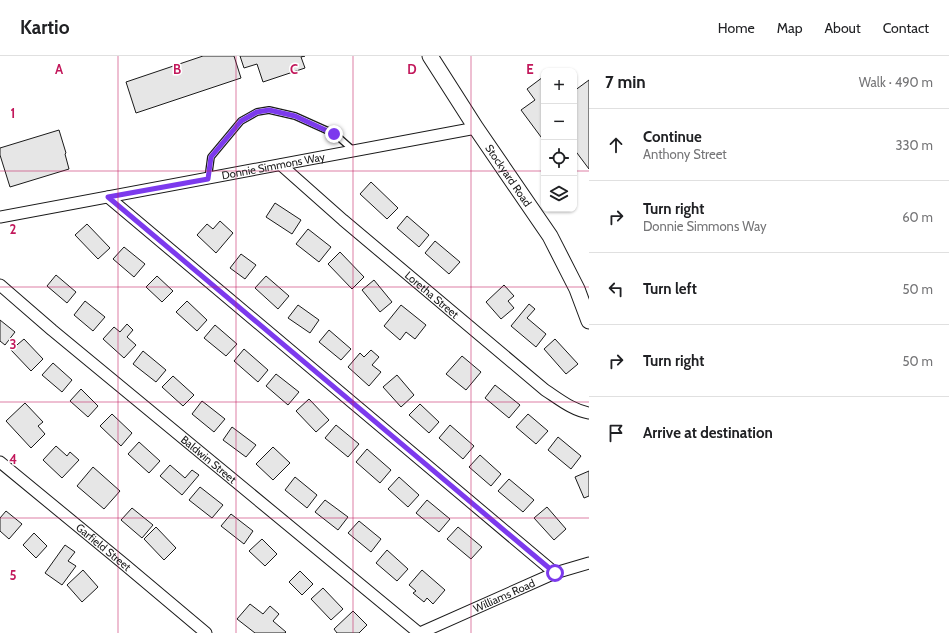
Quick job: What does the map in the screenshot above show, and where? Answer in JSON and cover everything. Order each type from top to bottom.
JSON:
[{"type":"street","name":"Stockyard Road","points":[[430,56],[476,128],[550,236],[577,289],[589,321]]},
{"type":"street","name":"Donnie Simmons Way","points":[[0,217],[476,128]]},
{"type":"street","name":"Loretha Street","points":[[281,165],[343,220],[545,390],[563,403],[581,412],[589,413]]},
{"type":"street","points":[[108,197],[555,573]]},
{"type":"street","name":"Baldwin Street","points":[[0,285],[52,330],[419,633]]},
{"type":"street","name":"Garfield Street","points":[[0,462],[206,633]]},
{"type":"street","name":"Williams Road","points":[[419,633],[555,573],[589,563]]},
{"type":"lane","points":[[208,179],[211,157],[241,121],[257,112],[269,110],[295,116],[334,134],[354,151]]},
{"type":"building","points":[[203,56],[234,56],[241,78],[136,113],[126,82]]},
{"type":"building","points":[[240,56],[305,56],[301,57],[305,68],[263,82],[257,64],[244,68]]},
{"type":"building","points":[[541,78],[541,137],[521,110],[535,100],[527,89]]},
{"type":"building","points":[[589,80],[589,169],[577,153],[577,89]]},
{"type":"building","points":[[59,130],[69,169],[10,187],[0,155],[0,148]]},
{"type":"building","points":[[371,182],[398,208],[387,219],[360,194]]},
{"type":"building","points":[[275,203],[301,220],[292,234],[266,217]]},
{"type":"building","points":[[407,216],[429,235],[419,247],[397,228]]},
{"type":"building","points":[[220,221],[233,233],[216,253],[197,235],[207,224],[213,229]]},
{"type":"building","points":[[87,224],[110,248],[98,259],[75,235]]},
{"type":"building","points":[[308,229],[331,247],[319,262],[296,244]]},
{"type":"building","points":[[435,241],[460,262],[449,274],[425,253]]},
{"type":"building","points":[[124,247],[145,264],[134,277],[113,259]]},
{"type":"building","points":[[340,252],[364,277],[352,289],[328,264]]},
{"type":"building","points":[[241,254],[256,265],[245,279],[230,268]]},
{"type":"building","points":[[56,275],[76,292],[67,303],[47,286]]},
{"type":"building","points":[[157,276],[173,291],[162,302],[146,287]]},
{"type":"building","points":[[266,276],[289,296],[278,309],[255,288]]},
{"type":"building","points":[[374,280],[392,302],[380,312],[362,290]]},
{"type":"building","points":[[504,285],[514,296],[508,301],[514,308],[501,319],[486,302]]},
{"type":"building","points":[[85,301],[105,317],[93,331],[74,315]]},
{"type":"building","points":[[187,301],[207,320],[197,331],[176,312]]},
{"type":"building","points":[[529,304],[535,309],[527,318],[546,334],[536,347],[511,326]]},
{"type":"building","points":[[298,305],[319,320],[310,333],[288,318]]},
{"type":"building","points":[[401,305],[426,325],[415,339],[406,332],[400,340],[384,326]]},
{"type":"building","points":[[0,320],[15,332],[5,345],[0,341]]},
{"type":"building","points":[[127,324],[133,330],[127,337],[136,345],[124,358],[103,339],[114,327],[120,332]]},
{"type":"building","points":[[215,325],[237,344],[226,356],[204,338]]},
{"type":"building","points":[[329,330],[351,349],[341,360],[319,342]]},
{"type":"building","points":[[24,339],[43,359],[31,371],[11,350]]},
{"type":"building","points":[[555,339],[578,364],[566,374],[544,349]]},
{"type":"building","points":[[244,349],[268,370],[258,382],[234,361]]},
{"type":"building","points":[[371,350],[379,357],[372,365],[381,372],[369,386],[348,367],[360,353],[364,357]]},
{"type":"building","points":[[143,351],[166,370],[156,382],[133,364]]},
{"type":"building","points":[[462,356],[481,372],[466,390],[446,374]]},
{"type":"building","points":[[53,363],[72,380],[62,392],[42,375]]},
{"type":"building","points":[[276,374],[299,392],[288,405],[266,386]]},
{"type":"building","points":[[397,375],[414,395],[401,407],[383,387]]},
{"type":"building","points":[[173,376],[194,395],[183,406],[162,387]]},
{"type":"building","points":[[495,385],[520,405],[509,418],[485,398]]},
{"type":"building","points":[[81,389],[98,406],[88,417],[70,401]]},
{"type":"building","points":[[309,399],[329,420],[316,432],[296,411]]},
{"type":"building","points":[[202,401],[225,419],[214,432],[192,414]]},
{"type":"building","points":[[25,403],[43,422],[38,426],[45,434],[31,448],[6,421]]},
{"type":"building","points":[[420,404],[439,422],[429,433],[409,415]]},
{"type":"building","points":[[112,414],[132,433],[121,446],[100,426]]},
{"type":"building","points":[[528,414],[548,431],[536,444],[516,427]]},
{"type":"building","points":[[336,425],[359,444],[348,457],[325,438]]},
{"type":"building","points":[[450,425],[474,446],[463,459],[439,438]]},
{"type":"building","points":[[232,427],[256,445],[246,457],[223,440]]},
{"type":"building","points":[[558,437],[581,456],[571,469],[548,450]]},
{"type":"building","points":[[139,442],[160,461],[149,473],[128,454]]},
{"type":"building","points":[[56,446],[67,456],[70,452],[79,460],[62,478],[43,460]]},
{"type":"building","points":[[273,447],[290,463],[273,480],[256,464]]},
{"type":"building","points":[[367,449],[391,470],[380,483],[356,462]]},
{"type":"building","points":[[480,455],[501,474],[491,486],[469,467]]},
{"type":"building","points":[[170,465],[185,478],[192,470],[199,475],[182,495],[160,476]]},
{"type":"building","points":[[93,467],[120,491],[104,509],[77,486]]},
{"type":"building","points":[[589,471],[589,496],[584,498],[575,477]]},
{"type":"building","points":[[295,477],[317,495],[307,508],[285,490]]},
{"type":"building","points":[[399,477],[419,495],[408,507],[388,489]]},
{"type":"building","points":[[509,479],[534,500],[523,512],[498,491]]},
{"type":"building","points":[[200,487],[223,505],[212,518],[189,500]]},
{"type":"building","points":[[325,500],[348,517],[338,530],[315,512]]},
{"type":"building","points":[[427,500],[450,519],[439,532],[416,513]]},
{"type":"building","points":[[547,507],[566,529],[554,540],[534,518]]},
{"type":"building","points":[[132,508],[153,525],[142,538],[121,520]]},
{"type":"building","points":[[6,511],[22,524],[9,539],[0,531],[0,518]]},
{"type":"building","points":[[231,514],[253,531],[244,544],[221,526]]},
{"type":"building","points":[[359,521],[381,539],[371,552],[348,533]]},
{"type":"building","points":[[156,527],[176,548],[164,560],[144,539]]},
{"type":"building","points":[[458,527],[482,547],[471,559],[447,539]]},
{"type":"building","points":[[34,533],[47,546],[36,558],[23,545]]},
{"type":"building","points":[[262,539],[277,554],[265,566],[249,551]]},
{"type":"building","points":[[65,545],[75,552],[68,561],[76,566],[62,585],[45,573]]},
{"type":"building","points":[[387,550],[408,569],[397,581],[376,563]]},
{"type":"building","points":[[83,570],[98,587],[82,602],[67,585]]},
{"type":"building","points":[[422,570],[445,590],[433,604],[427,598],[424,602],[413,593],[416,591],[409,585]]},
{"type":"building","points":[[300,571],[313,584],[302,595],[289,582]]},
{"type":"building","points":[[323,588],[343,609],[331,620],[311,599]]},
{"type":"building","points":[[250,604],[263,614],[270,606],[279,614],[273,621],[286,632],[255,633],[237,619]]},
{"type":"building","points":[[353,611],[367,625],[359,633],[337,633],[334,629]]},
{"type":"route","points":[[334,134],[295,116],[269,110],[257,112],[241,121],[211,157],[208,179],[108,197],[555,573]]}]
